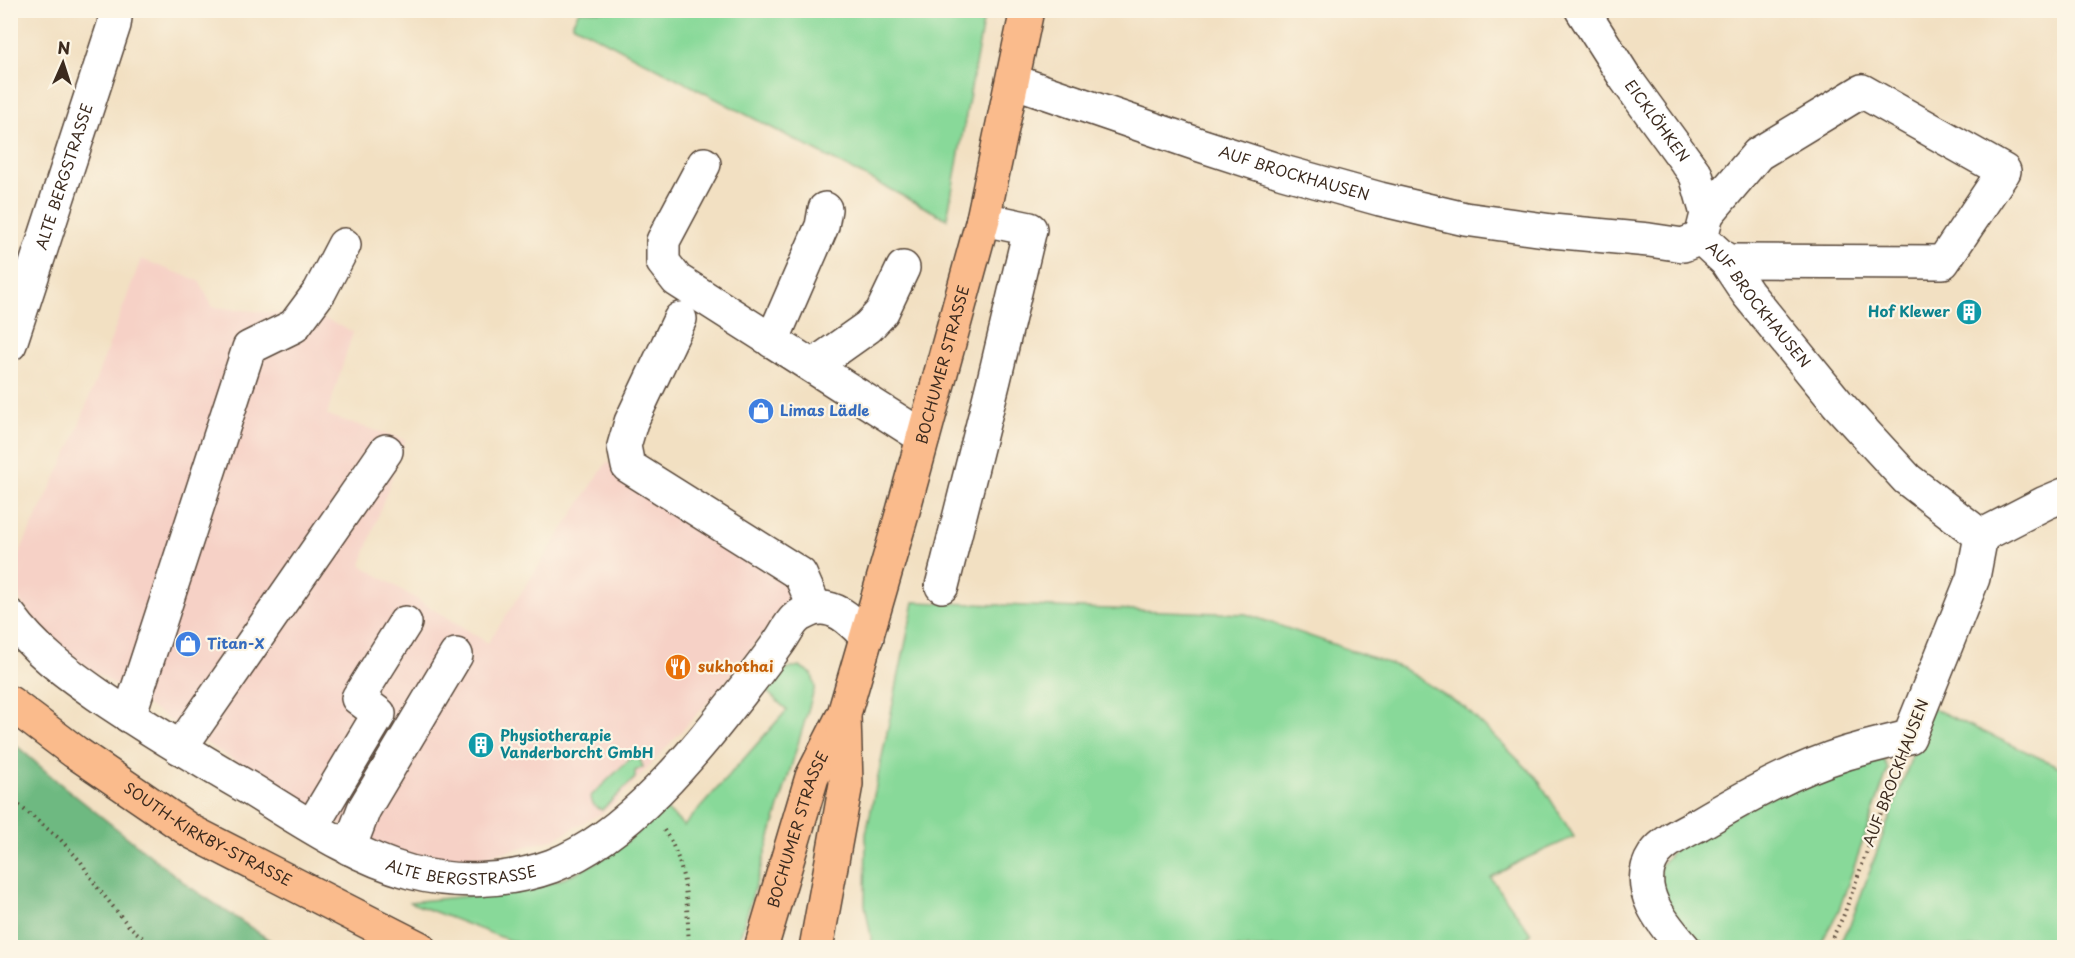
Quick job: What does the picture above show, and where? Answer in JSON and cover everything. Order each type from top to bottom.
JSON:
[{"type":"main road","name":"BOCHUMER STRASSE","points":[[761,948],[812,777],[844,714],[867,637],[983,219],[1027,10]]},
{"type":"main road","name":"SOUTH-KIRKBY-STRASSE","points":[[10,703],[75,752],[192,832],[419,948]]},
{"type":"main road","name":"BOCHUMER STRASSE","points":[[816,948],[846,784],[844,714]]},
{"type":"main road","points":[[824,909],[839,948]]},
{"type":"street","name":"ALTE BERGSTRASSE","points":[[10,345],[114,25],[116,10]]},
{"type":"street","name":"EICKLÖHKEN","points":[[1582,10],[1626,79],[1696,175],[1704,226]]},
{"type":"street","name":"AUF BROCKHAUSEN","points":[[1013,81],[1252,162],[1380,199],[1466,219],[1683,245],[1704,226],[1748,294],[1838,404],[1907,479],[1981,536],[1972,579],[1909,737]]},
{"type":"street","points":[[1704,226],[1758,154],[1862,91],[2004,171],[1943,262],[1726,261]]},
{"type":"street","points":[[704,164],[663,242],[663,262],[677,280],[922,437]]},
{"type":"street","points":[[772,341],[822,226],[825,209]]},
{"type":"street","points":[[942,586],[1030,229],[983,219]]},
{"type":"street","points":[[129,716],[249,348],[294,326],[320,291],[344,245]]},
{"type":"street","points":[[813,366],[868,327],[882,312],[903,268]]},
{"type":"street","points":[[680,319],[631,422],[624,446],[628,466],[800,574],[815,608],[841,612],[867,637]]},
{"type":"street","points":[[180,748],[386,451]]},
{"type":"street","points":[[1981,536],[2064,495]]},
{"type":"street","name":"ALTE BERGSTRASSE","points":[[10,616],[22,633],[55,664],[129,716],[180,748],[349,848],[410,872],[446,879],[517,875],[550,866],[575,856],[621,824],[645,802],[712,730],[796,618],[815,608]]},
{"type":"street","points":[[312,826],[379,714],[358,698],[405,622]]},
{"type":"street","points":[[349,848],[364,809],[456,655]]},
{"type":"street","points":[[1684,948],[1655,911],[1646,891],[1648,871],[1654,855],[1673,839],[1712,816],[1791,776],[1846,753],[1909,737]]},
{"type":"path","name":"AUF BROCKHAUSEN","points":[[1827,948],[1843,917],[1909,737]]},
{"type":"path","points":[[10,798],[60,839],[81,862],[97,887],[128,925],[154,948]]},
{"type":"path","points":[[645,802],[670,838],[680,860],[686,898],[689,948]]},
{"type":"shaded area","points":[[141,259],[199,281],[213,307],[323,318],[353,332],[327,415],[405,440],[361,565],[488,643],[607,462],[800,584],[722,687],[616,802],[602,813],[552,840],[480,858],[417,859],[371,841],[305,806],[71,657],[42,633],[16,595],[11,583],[11,570],[72,444]]},
{"type":"green space","points":[[579,11],[985,11],[947,219],[572,24]]},
{"type":"green space","points":[[914,602],[1246,614],[1402,668],[1464,707],[1537,778],[1574,837],[1520,861],[1491,878],[1531,934],[1513,948],[873,947],[865,905],[866,834]]},
{"type":"green space","points":[[799,666],[812,674],[815,687],[737,947],[527,947],[409,902],[527,890],[565,878],[597,862],[628,841],[664,807],[684,826],[787,710],[765,690],[777,672]]},
{"type":"green space","points":[[1930,707],[2064,769],[2064,947],[1837,948],[1850,925]]},
{"type":"green space","points":[[10,740],[58,782],[191,888],[280,947],[11,947]]},
{"type":"green space","points":[[637,752],[643,767],[635,771],[635,778],[602,810],[595,807],[591,796]]},
{"type":"green space","points":[[1883,758],[1888,769],[1839,910],[1819,947],[1693,947],[1664,910],[1660,866],[1678,845],[1799,781]]},
{"type":"place","name":"Hof Klewer","points":[[1969,312]]},
{"type":"place","name":"Limas Lädle","points":[[761,411]]},
{"type":"place","name":"Titan-X","points":[[188,644]]},
{"type":"place","name":"sukhothai","points":[[678,667]]},
{"type":"place","name":"Physiotherapie Vanderborcht GmbH","points":[[481,745]]}]
